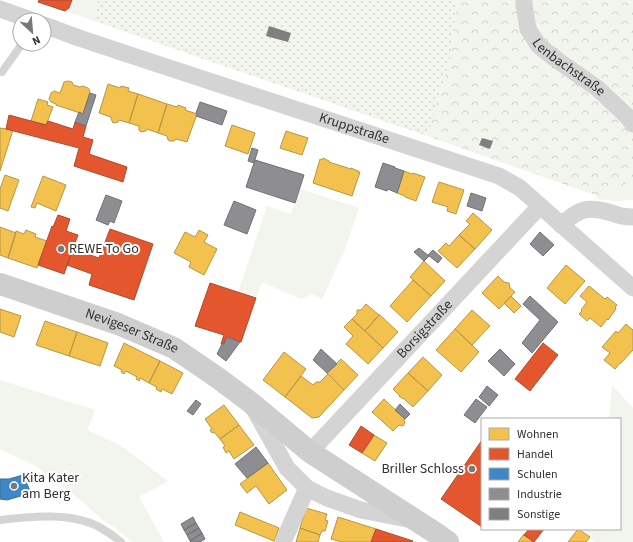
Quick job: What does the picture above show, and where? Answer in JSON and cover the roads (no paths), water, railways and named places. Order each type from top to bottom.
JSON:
[{"type":"main road","name":"Nevigeser Straße","points":[[0,284],[118,324],[174,348],[250,402],[310,452],[448,542]]},
{"type":"street","name":"Lenbachstraße","points":[[524,0],[528,29],[539,46],[597,88],[627,116],[633,124]]},
{"type":"street","points":[[0,9],[12,13]]},
{"type":"street","name":"Kruppstraße","points":[[52,28],[133,56],[500,176],[520,188],[633,288]]},
{"type":"street","name":"Borsigstraße","points":[[310,452],[540,206]]},
{"type":"street","points":[[561,225],[579,211],[591,209],[597,209],[623,217],[633,217]]},
{"type":"street","name":"Nevigeser Straße","points":[[250,402],[286,468],[308,488],[327,498],[361,510],[417,521]]},
{"type":"street","points":[[283,542],[308,488]]},
{"type":"lane","points":[[2,72],[16,52]]},
{"type":"lane","points":[[0,520],[18,517],[68,517],[82,520],[100,527],[121,542]]},
{"type":"place","name":"REWE To Go","points":[[61,249]]},
{"type":"place","name":"Briller Schloss","points":[[472,469]]},
{"type":"place","name":"Kita Kater am Berg","points":[[14,486]]}]
